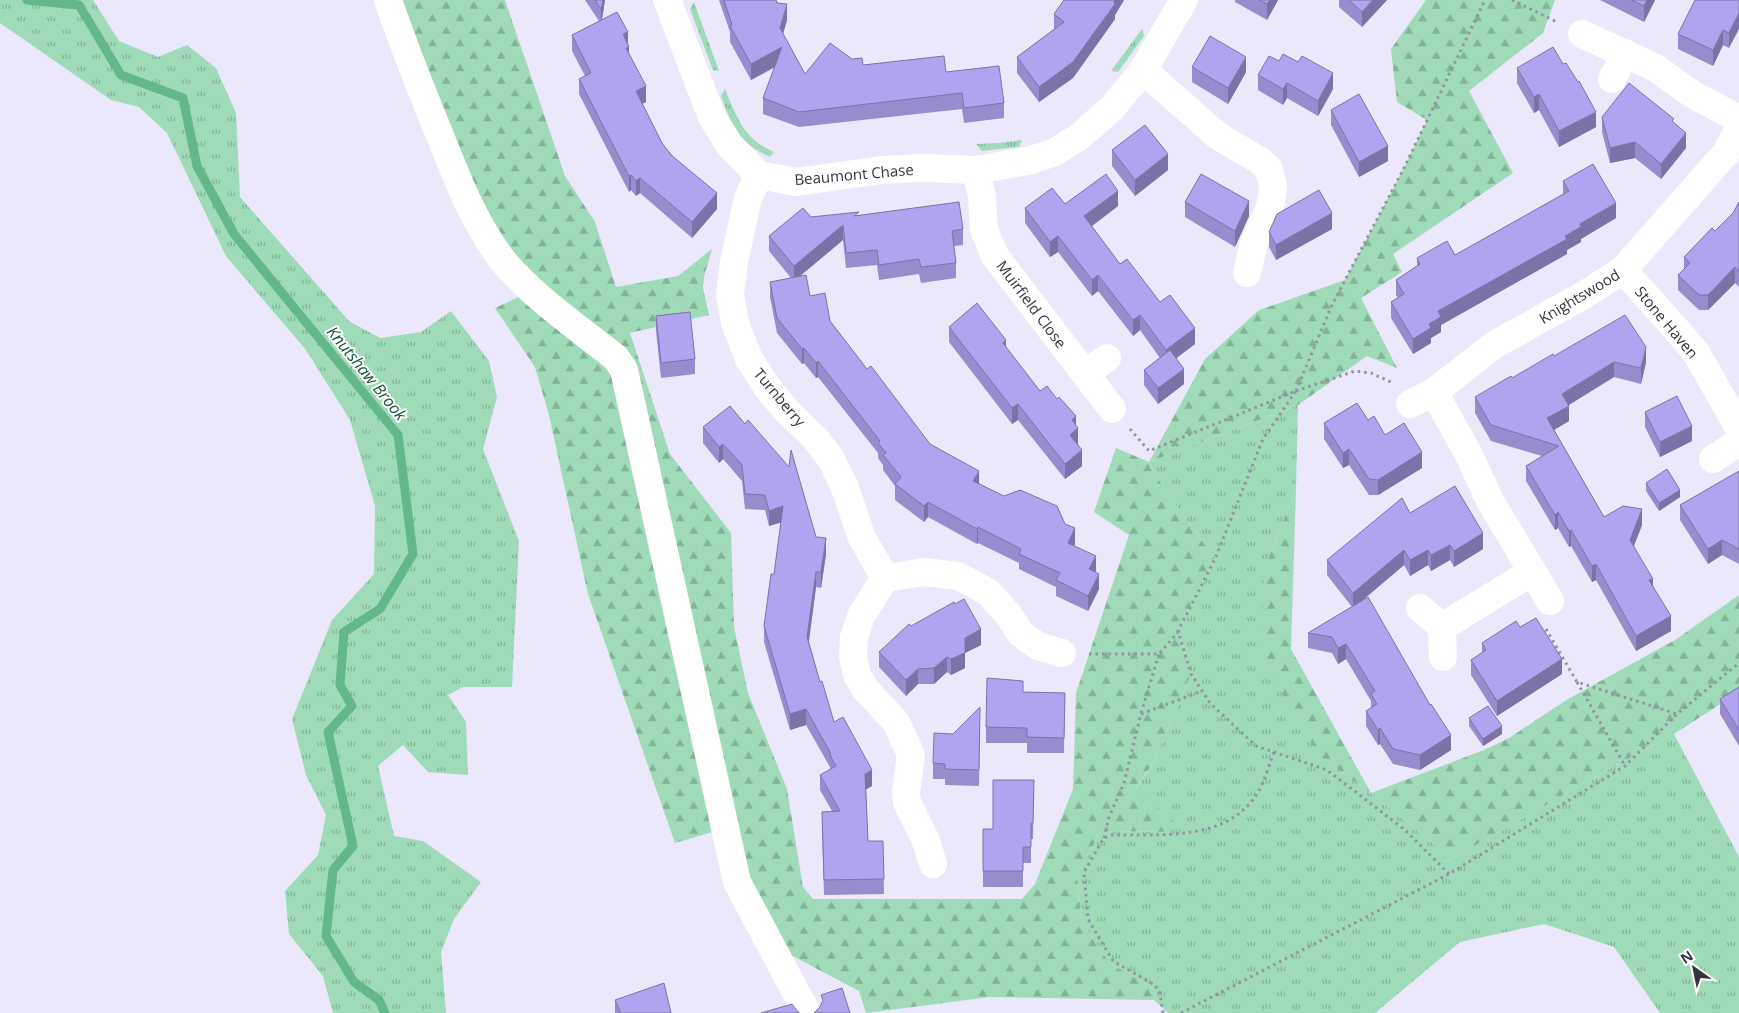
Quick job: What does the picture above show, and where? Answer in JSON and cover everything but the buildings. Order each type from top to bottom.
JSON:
[{"type":"street","points":[[388,0],[406,53],[465,197],[486,238],[506,264],[536,293],[616,358],[624,370],[737,882],[807,1013]]},
{"type":"street","points":[[667,0],[712,117],[730,146],[759,175]]},
{"type":"street","name":"Beaumont Chase","points":[[759,175],[796,182],[882,170],[923,168],[976,170],[1028,161],[1055,152],[1079,137],[1112,108],[1143,70],[1184,0]]},
{"type":"street","points":[[1582,34],[1656,68],[1692,94],[1739,120]]},
{"type":"street","points":[[1612,79],[1625,53]]},
{"type":"street","points":[[1143,70],[1218,136],[1264,152],[1273,187],[1270,207],[1254,243],[1247,273]]},
{"type":"street","name":"Knightswood","points":[[1422,398],[1494,345],[1584,295],[1622,270],[1727,152],[1739,129]]},
{"type":"street","name":"Muirfield Close","points":[[976,170],[982,197],[984,230],[995,256],[1112,409]]},
{"type":"street","name":"Turnberry","points":[[759,175],[748,198],[734,262],[730,295],[734,323],[749,359],[767,387],[786,410],[815,438],[831,459],[845,488],[862,538],[885,578]]},
{"type":"street","name":"Stone Haven","points":[[1622,270],[1697,354],[1739,428]]},
{"type":"street","points":[[1085,374],[1107,358]]},
{"type":"street","points":[[1422,398],[1470,457],[1490,501],[1550,601]]},
{"type":"street","points":[[1713,459],[1739,442]]},
{"type":"street","points":[[936,847],[907,802],[906,792],[911,755],[905,739],[896,722],[866,690],[857,675],[853,657],[854,636],[861,616],[885,578],[924,572],[958,576],[988,592],[1008,614],[1015,641],[1062,654]]},
{"type":"street","points":[[1442,627],[1532,572]]},
{"type":"street","points":[[1420,608],[1442,627],[1444,658]]},
{"type":"path","points":[[1164,1013],[1160,993],[1155,985],[1113,961],[1088,919],[1084,872],[1104,838],[1109,817],[1124,783],[1141,714],[1159,654],[1178,631],[1215,559],[1263,439],[1296,391],[1332,305],[1404,168],[1485,0]]},
{"type":"path","points":[[1512,0],[1582,34]]},
{"type":"path","points":[[1112,409],[1149,450],[1296,391],[1355,371],[1372,373],[1422,398]]},
{"type":"path","points":[[1550,601],[1544,626],[1625,766]]},
{"type":"path","points":[[1178,631],[1191,674],[1210,703],[1256,746],[1327,770],[1405,830],[1449,874]]},
{"type":"path","points":[[1062,654],[1159,654]]},
{"type":"path","points":[[1181,1013],[1449,874],[1625,766],[1677,714],[1739,663]]},
{"type":"path","points":[[1577,682],[1677,714]]},
{"type":"path","points":[[1141,714],[1202,691]]},
{"type":"path","points":[[1104,838],[1112,835],[1181,834],[1231,821],[1246,808],[1259,791],[1274,752]]},
{"type":"green space","points":[[0,0],[93,0],[119,41],[158,57],[187,45],[216,68],[236,113],[240,197],[349,321],[380,338],[421,332],[451,311],[489,361],[497,397],[483,449],[519,541],[512,687],[463,687],[448,695],[466,722],[468,775],[428,772],[403,745],[378,766],[394,836],[423,841],[481,882],[454,919],[441,952],[446,1013],[333,1013],[323,976],[289,934],[285,891],[318,855],[326,815],[306,775],[292,719],[332,620],[374,574],[375,506],[350,420],[306,350],[226,256],[167,133],[139,107],[111,100],[0,23]]},
{"type":"green space","points":[[401,0],[505,0],[565,176],[595,222],[616,287],[678,276],[712,249],[703,288],[709,315],[630,333],[670,454],[731,533],[734,627],[748,693],[787,789],[803,887],[813,899],[1022,899],[1035,884],[1073,789],[1076,693],[1129,535],[1094,512],[1116,448],[1149,462],[1163,487],[1215,559],[1178,631],[1191,674],[1153,763],[1135,789],[1175,822],[1171,832],[1101,831],[1077,874],[1082,921],[1110,964],[1145,982],[1156,991],[1154,1000],[990,997],[866,1013],[859,991],[770,944],[726,828],[675,843],[588,594],[549,415],[535,367],[495,308],[538,288],[492,235]]},
{"type":"green space","points":[[1426,0],[1555,0],[1543,33],[1469,91],[1513,173],[1393,254],[1402,272],[1361,298],[1397,368],[1367,356],[1298,405],[1149,462],[1205,359],[1259,310],[1345,280],[1427,120],[1397,102],[1391,49]]},
{"type":"green space","points":[[694,2],[719,71],[713,70],[690,9]]},
{"type":"green space","points":[[1142,29],[1144,36],[1118,72],[1111,71]]},
{"type":"green space","points":[[725,89],[738,118],[748,134],[755,141],[774,152],[770,157],[751,146],[733,125],[721,96]]},
{"type":"green space","points":[[1022,140],[1019,147],[982,151],[976,144],[999,143]]},
{"type":"green space","points":[[1298,405],[1296,488],[1264,570],[1319,756],[1371,793],[1435,845],[1446,862],[1674,734],[1739,857],[1739,1013],[1660,1013],[1614,947],[1544,924],[1460,942],[1375,1013],[1168,1013],[1154,1000],[1156,991],[1145,982],[1110,964],[1082,921],[1077,874],[1101,831],[1170,832],[1135,790],[1153,763],[1191,674],[1178,631],[1215,559],[1163,487],[1149,462]]},
{"type":"green space","points":[[1296,488],[1291,649],[1371,793],[1319,756],[1261,658],[1264,570]]},
{"type":"green space","points":[[1739,595],[1739,692],[1674,734],[1446,862],[1435,845],[1371,793],[1484,750],[1509,738],[1568,699],[1675,640]]},
{"type":"waterway","name":"Knutshaw Brook","points":[[27,0],[79,5],[121,75],[183,98],[197,166],[234,234],[398,435],[413,554],[380,609],[344,632],[340,685],[352,706],[328,732],[353,846],[333,870],[326,936],[354,982],[379,1000],[385,1013]]}]
